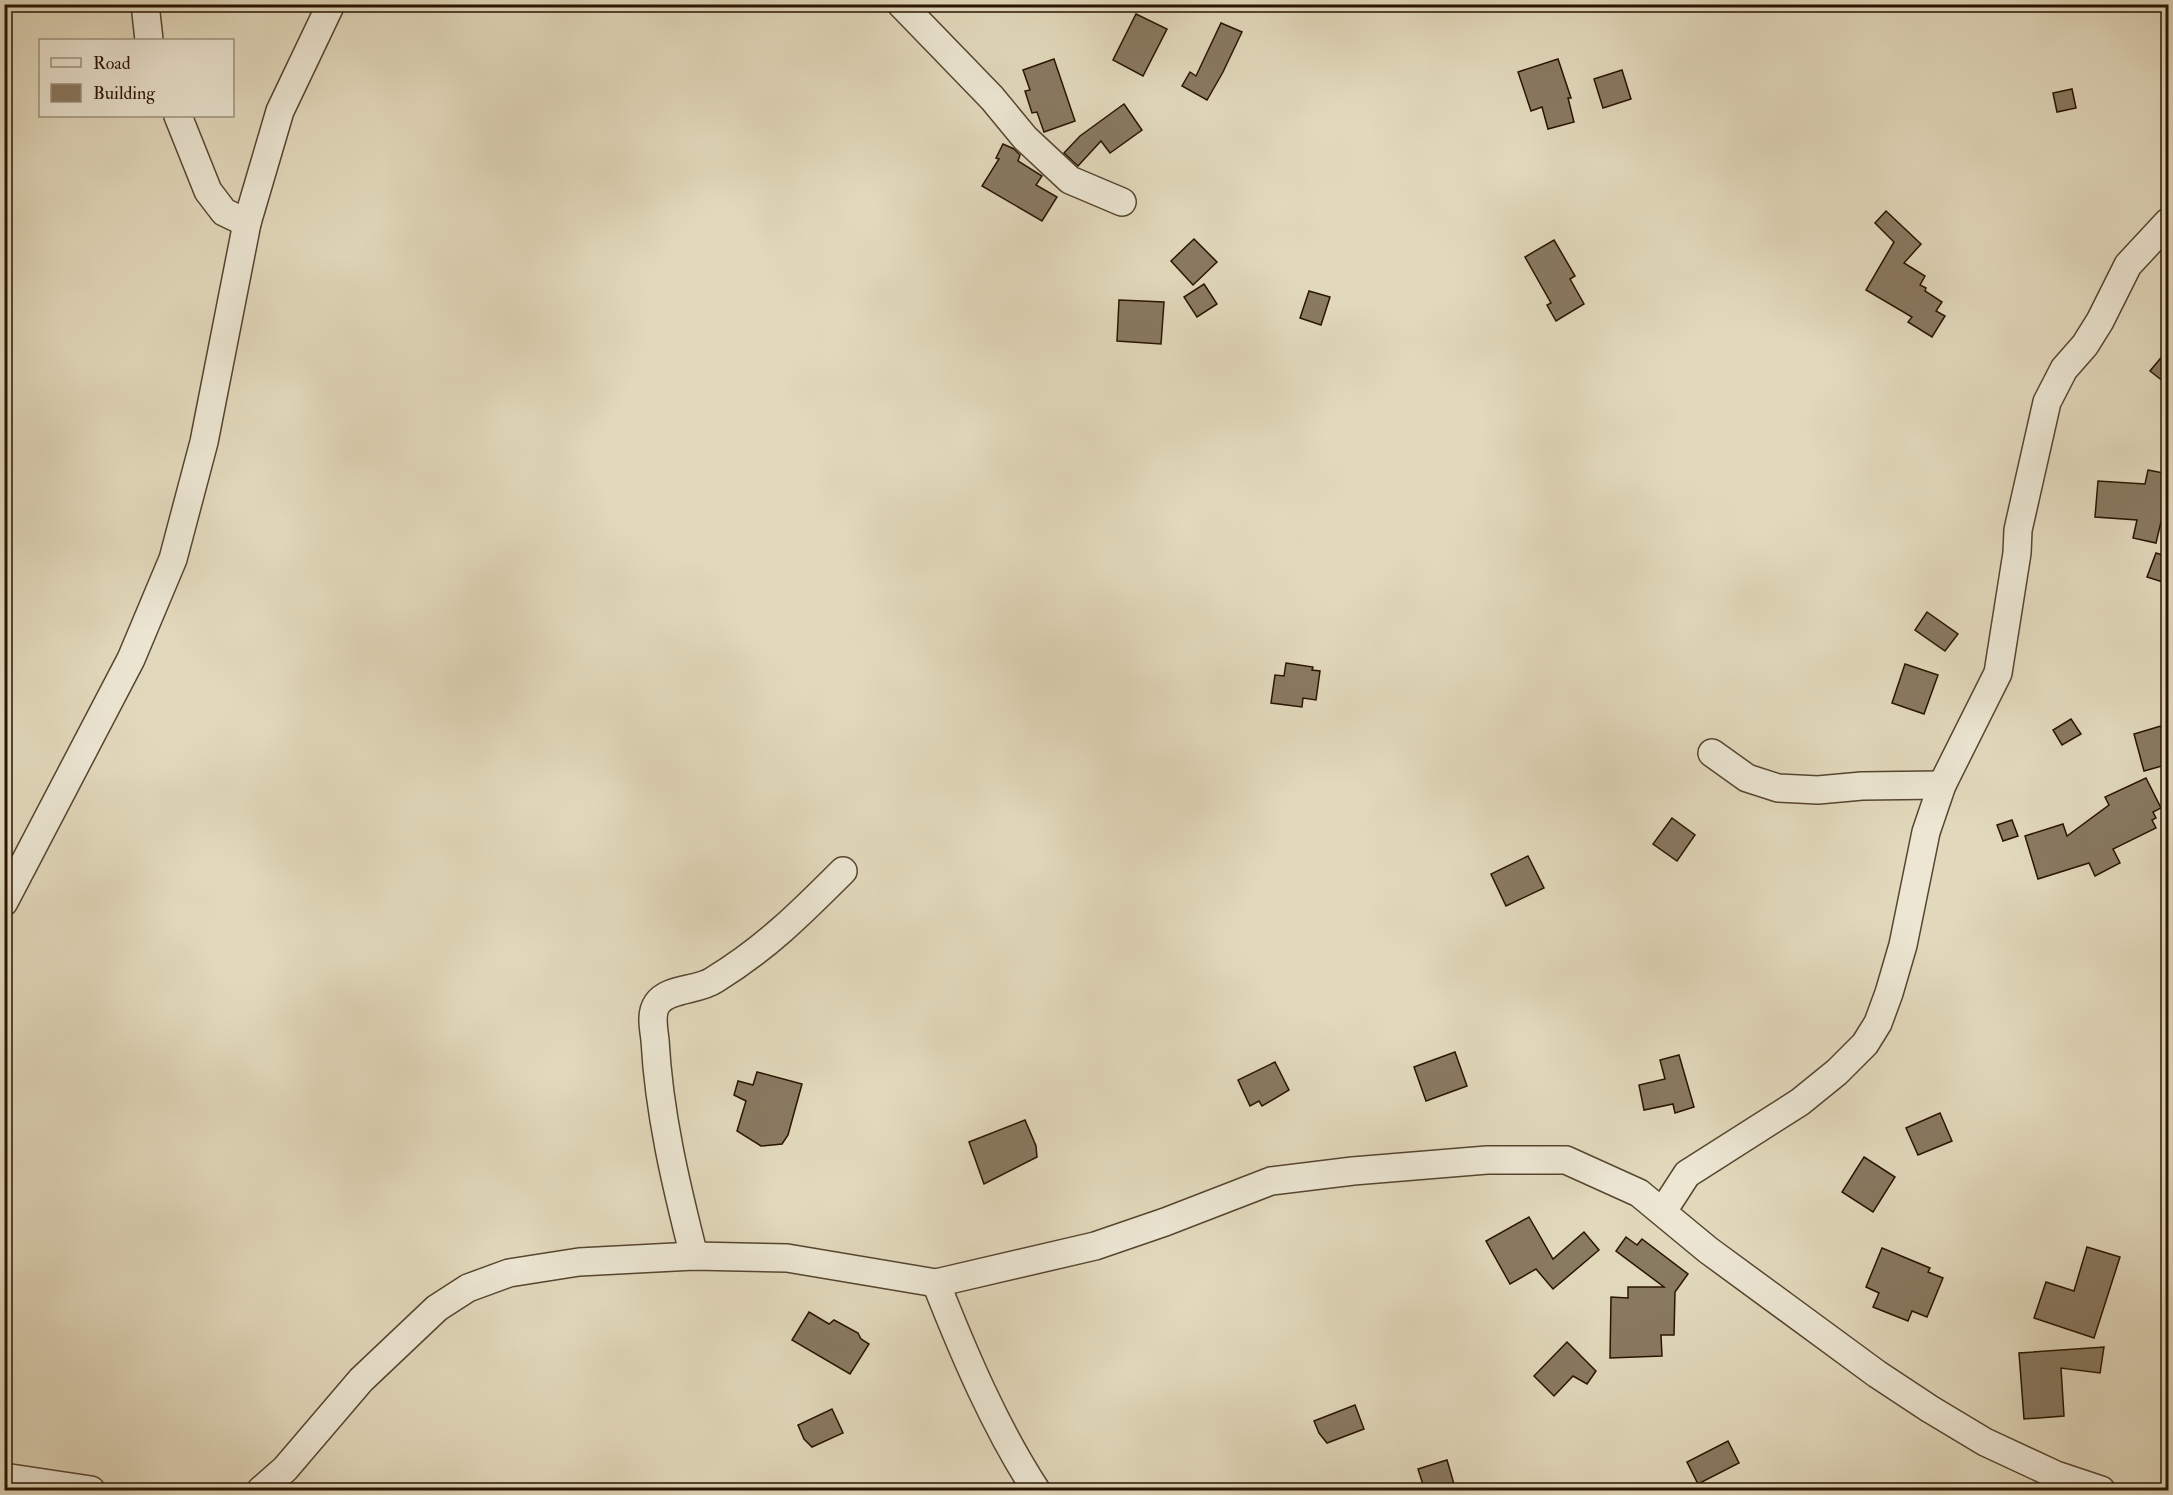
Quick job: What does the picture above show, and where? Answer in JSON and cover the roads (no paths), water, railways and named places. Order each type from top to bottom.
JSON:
[{"type":"street","points":[[145,4],[149,39]]},
{"type":"street","points":[[4,902],[131,659],[173,559],[204,442],[247,224],[280,111],[331,4]]},
{"type":"street","points":[[901,4],[992,98],[1025,138],[1070,180],[1122,202]]},
{"type":"street","points":[[178,117],[208,190],[224,212],[247,224]]},
{"type":"street","points":[[1663,1211],[1687,1174],[1800,1102],[1837,1072],[1865,1044],[1878,1023],[1889,993],[1918,878],[1926,832],[1942,785],[1998,673],[2017,553],[2018,530],[2047,402],[2064,369],[2085,345],[2100,321],[2128,265],[2169,222]]},
{"type":"street","points":[[1712,753],[1747,778],[1778,788],[1818,790],[1862,786],[1942,785]]},
{"type":"street","points":[[694,1256],[667,1144],[656,1062],[653,1017],[656,1005],[669,993],[683,992],[710,983],[747,960],[784,930],[843,871]]},
{"type":"street","points":[[261,1491],[285,1468],[361,1380],[437,1308],[468,1288],[509,1273],[579,1262],[694,1256],[787,1257],[936,1283],[1095,1246],[1271,1181],[1353,1171],[1487,1160],[1566,1160],[1639,1193],[1707,1250],[1877,1374],[1930,1409],[1985,1442],[2056,1475],[2101,1491]]},
{"type":"street","points":[[936,1283],[964,1353],[1015,1459],[1036,1491]]},
{"type":"street","points":[[4,1477],[91,1491]]}]
